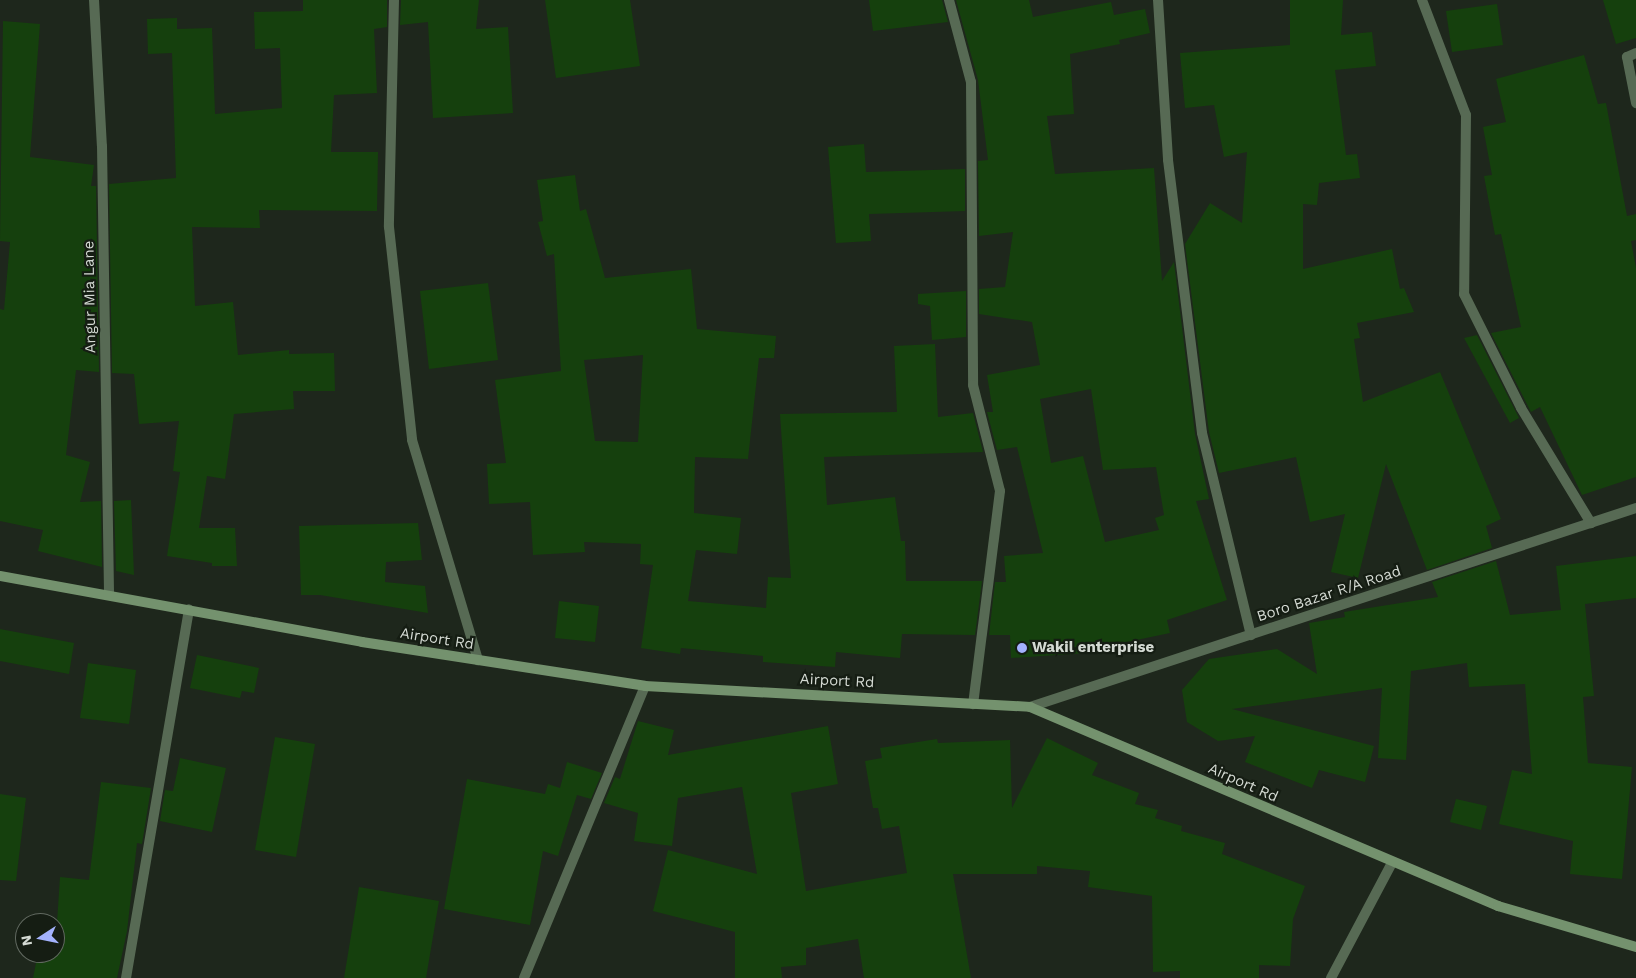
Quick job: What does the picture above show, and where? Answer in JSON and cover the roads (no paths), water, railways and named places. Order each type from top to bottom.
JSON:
[{"type":"main road","name":"Airport Rd","points":[[0,576],[109,594],[362,642],[646,686],[1030,707],[1392,863],[1498,906],[1636,947]]},
{"type":"street","name":"Angur Mia Lane","points":[[94,0],[102,146],[109,594]]},
{"type":"street","points":[[394,0],[389,227],[412,440],[478,660]]},
{"type":"street","points":[[949,0],[971,82],[973,385],[1000,491],[973,704]]},
{"type":"street","points":[[1158,0],[1168,160],[1202,433],[1251,635]]},
{"type":"street","points":[[1422,0],[1466,115],[1464,294],[1521,408],[1591,523]]},
{"type":"street","points":[[1636,53],[1627,57],[1636,103]]},
{"type":"street","name":"Boro Bazar R/A Road","points":[[1030,707],[1636,508]]},
{"type":"street","points":[[126,978],[189,609]]},
{"type":"street","points":[[524,978],[646,686]]},
{"type":"street","points":[[1331,978],[1392,863]]},
{"type":"place","name":"Wakil enterprise","points":[[1022,648]]}]
